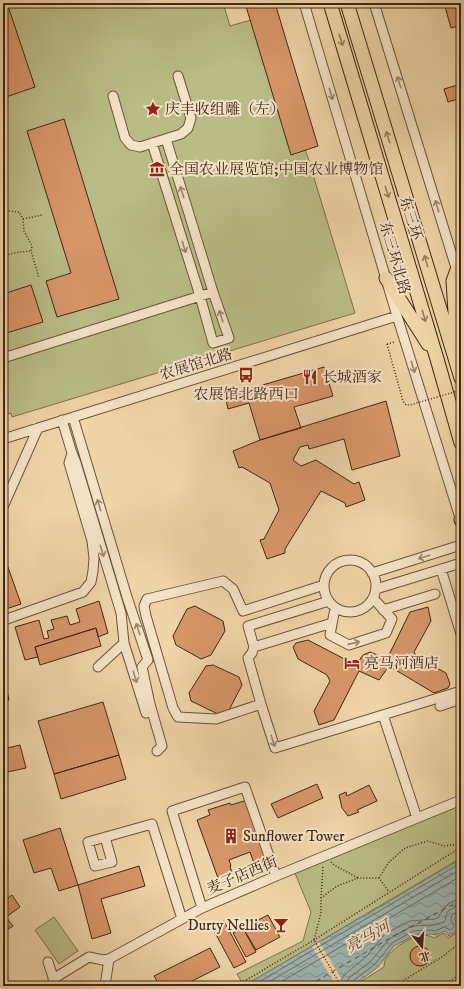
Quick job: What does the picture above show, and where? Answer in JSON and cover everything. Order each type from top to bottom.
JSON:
[{"type":"highway","name":"东三环","points":[[330,3],[461,443]]},
{"type":"highway","name":"东三环","points":[[347,3],[461,378]]},
{"type":"highway","points":[[449,339],[456,328],[453,281],[457,270]]},
{"type":"highway","points":[[386,278],[437,359]]},
{"type":"street","name":"东三环北路","points":[[304,3],[397,316],[461,520]]},
{"type":"street","points":[[374,3],[461,284]]},
{"type":"street","points":[[113,96],[126,138],[131,145],[140,147],[166,139],[181,134],[188,128],[191,118],[178,76]]},
{"type":"street","points":[[152,143],[200,296],[213,343],[228,338],[166,139]]},
{"type":"street","points":[[3,358],[213,292]]},
{"type":"street","name":"农展馆北路","points":[[4,436],[38,428],[397,316]]},
{"type":"street","points":[[74,417],[127,597],[148,660]]},
{"type":"street","points":[[62,420],[121,613],[124,643],[157,751],[162,746],[142,668],[148,660],[158,657]]},
{"type":"street","points":[[3,507],[38,428]]},
{"type":"street","points":[[7,618],[83,592],[91,582],[94,558],[92,541],[69,463],[72,453]]},
{"type":"street","points":[[76,463],[86,461]]},
{"type":"street","points":[[372,573],[461,546]]},
{"type":"street","points":[[348,560],[357,561],[370,569],[372,573],[376,582],[376,589],[373,598],[364,608],[355,612],[343,611],[332,604],[325,593],[324,585],[326,577],[330,569],[340,562],[348,560]]},
{"type":"street","points":[[376,589],[461,563]]},
{"type":"street","points":[[441,569],[461,634]]},
{"type":"street","points":[[261,704],[216,719],[178,716],[173,708],[144,606],[147,599],[224,581],[232,589],[243,611],[324,585]]},
{"type":"street","points":[[384,610],[435,594]]},
{"type":"street","points":[[332,604],[332,623],[330,635],[349,645],[386,633],[392,619],[373,598]]},
{"type":"street","points":[[332,604],[248,626],[254,647],[248,658],[275,748],[461,691]]},
{"type":"street","points":[[254,647],[332,623]]},
{"type":"street","points":[[98,667],[124,643]]},
{"type":"street","points":[[440,706],[461,699]]},
{"type":"street","points":[[384,714],[417,818]]},
{"type":"street","points":[[202,908],[172,812],[245,787],[276,876]]},
{"type":"street","name":"麦子店西街","points":[[109,959],[202,908],[461,800]]},
{"type":"street","points":[[105,837],[152,824],[182,919]]},
{"type":"street","points":[[48,962],[55,983],[89,957],[103,960],[109,959],[105,986]]},
{"type":"path","points":[[3,212],[19,212],[23,219],[24,231],[32,246],[31,251],[39,278]]},
{"type":"path","points":[[23,219],[42,215]]},
{"type":"path","points":[[3,257],[19,252],[31,251]]},
{"type":"path","points":[[387,344],[403,401],[406,405],[461,390]]},
{"type":"path","points":[[379,878],[389,862],[404,848],[428,841],[444,846],[461,846]]},
{"type":"path","points":[[236,986],[314,940],[461,846]]},
{"type":"path","points":[[324,856],[334,865],[358,878]]},
{"type":"path","points":[[324,856],[321,913],[314,940],[341,986]]},
{"type":"path","points":[[321,898],[337,886],[358,878],[379,878]]},
{"type":"path","points":[[379,878],[389,892]]},
{"type":"path","points":[[389,986],[399,983],[442,957],[461,942]]},
{"type":"path","points":[[442,986],[461,974]]},
{"type":"green space","name":"全国农业展览馆;中国农业博物馆","points":[[3,3],[223,3],[230,26],[265,16],[355,313],[12,417],[11,413],[3,416]]},
{"type":"green space","points":[[461,805],[461,858],[244,986],[237,974],[303,941],[311,912],[295,873]]},
{"type":"green space","points":[[54,917],[78,951],[59,964],[35,930]]},
{"type":"green space","points":[[461,930],[461,977],[447,986],[354,986],[384,967],[387,957],[403,943],[422,935],[434,938],[444,933],[448,938]]},
{"type":"water","name":"亮马河","points":[[461,859],[461,914],[454,918],[457,924],[461,922],[461,928],[449,936],[445,931],[436,935],[415,935],[394,946],[378,967],[353,986],[244,986]]},
{"type":"pier","points":[[319,942],[346,986],[337,986],[312,947]]},
{"type":"building","points":[[3,3],[7,3],[35,87],[3,98]]},
{"type":"building","points":[[245,3],[275,3],[318,146],[291,155]]},
{"type":"building","points":[[444,3],[461,3],[461,25],[451,28]]},
{"type":"building","points":[[461,84],[461,98],[448,102],[444,89]]},
{"type":"building","points":[[64,119],[119,299],[57,317],[46,281],[71,273],[27,131]]},
{"type":"building","points":[[31,285],[43,322],[3,334],[3,294]]},
{"type":"building","points":[[324,367],[333,396],[294,407],[301,428],[260,440],[249,403],[228,409],[225,396]]},
{"type":"building","points":[[386,401],[400,456],[352,470],[344,439],[309,449],[308,445],[300,447],[293,460],[301,466],[316,460],[354,484],[359,482],[365,500],[346,507],[345,503],[321,491],[285,549],[285,553],[267,559],[260,540],[264,539],[279,510],[270,483],[242,467],[239,468],[233,451],[260,440]]},
{"type":"building","points":[[3,553],[21,604],[3,610]]},
{"type":"building","points":[[99,601],[108,633],[98,637],[96,628],[35,647],[38,657],[25,660],[15,627],[39,620],[44,639],[49,638],[47,631],[54,629],[51,620],[67,616],[70,625],[80,622],[76,609]]},
{"type":"building","points":[[195,606],[223,621],[225,631],[211,655],[201,659],[176,645],[173,636],[187,609]]},
{"type":"building","points":[[428,607],[431,621],[414,652],[417,657],[446,673],[450,684],[448,688],[434,693],[389,666],[387,659],[410,612]]},
{"type":"building","points":[[96,628],[101,646],[40,665],[35,647]]},
{"type":"building","points":[[308,640],[356,665],[359,671],[334,720],[319,725],[314,711],[330,681],[327,675],[298,659],[293,647],[296,643]]},
{"type":"building","points":[[370,652],[387,659],[389,666],[379,680],[359,671],[356,665],[363,655]]},
{"type":"building","points":[[213,665],[239,677],[242,685],[228,712],[220,715],[191,701],[189,693],[206,666]]},
{"type":"building","points":[[3,673],[9,700],[3,701]]},
{"type":"building","points":[[103,702],[119,755],[54,774],[38,721]]},
{"type":"building","points":[[20,745],[26,768],[3,773],[3,749]]},
{"type":"building","points":[[119,755],[126,779],[61,799],[54,774]]},
{"type":"building","points":[[317,784],[323,798],[278,818],[271,804]]},
{"type":"building","points":[[369,785],[377,801],[357,810],[359,812],[348,816],[342,808],[339,795],[346,792],[347,796]]},
{"type":"building","name":"Sunflower Tower","points":[[247,800],[268,861],[255,866],[250,852],[229,860],[232,873],[218,878],[197,820],[210,815],[208,810],[230,803],[231,805]]},
{"type":"building","points":[[60,828],[78,885],[59,891],[51,868],[34,873],[23,840]]},
{"type":"building","points":[[139,866],[145,886],[101,899],[111,933],[92,939],[78,885]]},
{"type":"building","points":[[12,895],[20,907],[6,917],[13,926],[3,932],[3,902]]},
{"type":"building","points":[[268,915],[280,937],[256,950],[243,928]]},
{"type":"building","points":[[224,921],[246,962],[234,968],[212,927]]},
{"type":"building","points":[[243,928],[256,952],[246,957],[233,933]]},
{"type":"building","points":[[420,946],[427,949],[430,956],[427,963],[420,966],[413,963],[410,956],[413,949]]},
{"type":"building","points":[[210,948],[220,967],[182,986],[160,986],[154,976]]},
{"type":"ferry route","points":[[308,986],[390,938],[452,905],[461,908]]},
{"type":"place","name":"庆丰收组雕（左）","points":[[153,109]]},
{"type":"place","name":"全国农业展览馆;中国农业博物馆","points":[[157,169]]},
{"type":"place","name":"农展馆北路西口","points":[[246,375]]},
{"type":"place","name":"长城酒家","points":[[310,377]]},
{"type":"place","name":"亮马河酒店","points":[[352,663]]},
{"type":"place","name":"Sunflower Tower","points":[[231,836]]},
{"type":"place","name":"Durty Nellies","points":[[281,925]]}]
